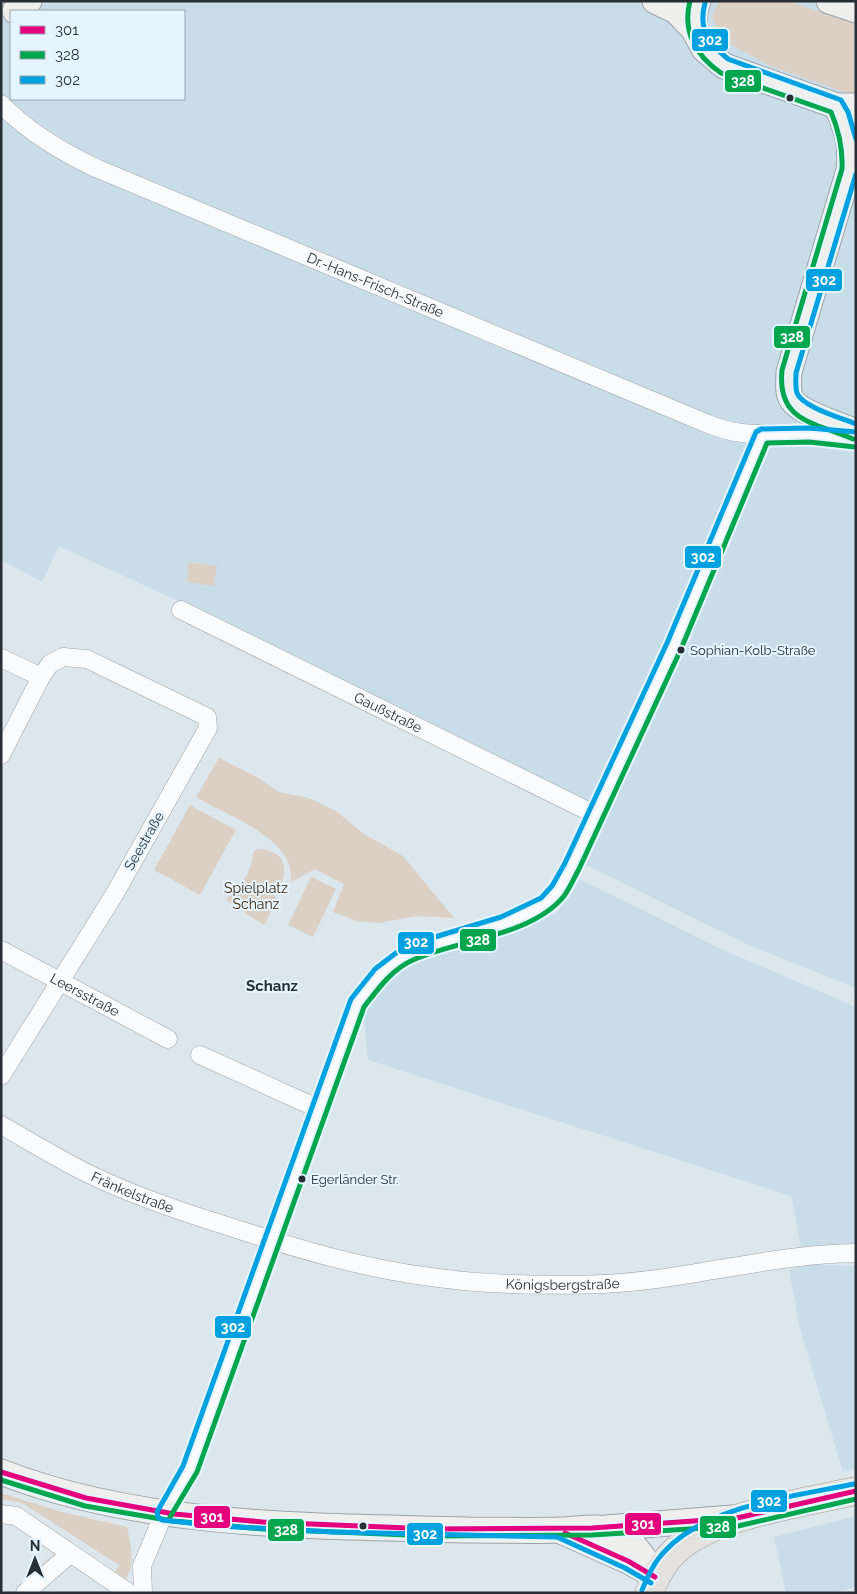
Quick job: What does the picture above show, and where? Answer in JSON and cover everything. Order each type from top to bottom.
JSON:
[{"type":"main road","points":[[652,1585],[669,1557],[684,1543],[717,1526],[744,1517],[856,1490]]},
{"type":"street","points":[[16,10],[29,1]]},
{"type":"street","points":[[655,1],[676,11],[694,30],[704,49],[724,66],[846,106],[851,148],[849,170],[789,372],[789,385],[790,398],[798,407],[856,432]]},
{"type":"street","points":[[694,30],[695,10],[698,1]]},
{"type":"street","points":[[829,1],[856,10]]},
{"type":"street","name":"Dr.-Hans-Frisch-Straße","points":[[1,104],[66,154],[96,168],[708,424],[736,434],[762,436]]},
{"type":"street","points":[[143,1593],[142,1566],[164,1513],[190,1469],[357,1003],[380,974],[409,953],[504,924],[545,904],[558,891],[572,866],[674,646],[762,436],[793,434],[834,436],[856,440]]},
{"type":"street","name":"Gaußstraße","points":[[181,610],[596,815]]},
{"type":"street","name":"Seestraße","points":[[1,1076],[114,895],[208,728],[207,717],[87,659],[63,657],[50,664],[41,677]]},
{"type":"street","points":[[1,658],[41,677],[1,755]]},
{"type":"street","name":"Leersstraße","points":[[1,950],[168,1039]]},
{"type":"street","points":[[200,1055],[319,1109]]},
{"type":"street","name":"Fränkelstraße","points":[[1,1125],[65,1162],[146,1199],[272,1241]]},
{"type":"street","name":"Königsbergstraße","points":[[272,1241],[353,1263],[431,1277],[511,1283],[605,1284],[690,1274],[814,1254],[856,1252]]},
{"type":"street","points":[[1,1472],[25,1482],[82,1497],[164,1513],[218,1519],[344,1525],[559,1530],[744,1517]]},
{"type":"street","points":[[3,1518],[16,1516],[129,1593]]},
{"type":"street","points":[[603,1528],[628,1539],[638,1548],[652,1585]]},
{"type":"street","points":[[559,1530],[628,1561],[652,1585]]},
{"type":"street","points":[[25,1593],[70,1554]]},
{"type":"shaded area","points":[[1,1],[856,1],[856,988],[753,947],[584,864],[607,811],[247,633],[59,546],[42,582],[1,560]]},
{"type":"shaded area","points":[[579,879],[719,948],[856,1007],[856,1245],[801,1247],[791,1196],[368,1060],[363,1009],[391,976],[418,962],[556,914]]},
{"type":"shaded area","points":[[804,1264],[856,1266],[856,1469],[843,1472],[800,1329],[789,1270]]},
{"type":"shaded area","points":[[856,1516],[856,1587],[830,1593],[786,1593],[774,1537]]},
{"type":"green space","points":[[719,1],[788,1],[856,24],[856,96],[771,66],[719,38],[712,17]]},
{"type":"green space","points":[[189,562],[217,566],[214,586],[187,582]]},
{"type":"green space","points":[[219,758],[257,777],[279,792],[309,798],[336,811],[364,834],[403,856],[454,918],[418,916],[378,923],[357,921],[333,912],[344,884],[315,869],[291,882],[288,862],[272,841],[247,824],[196,797]]},
{"type":"green space","points":[[190,805],[236,830],[200,895],[154,870]]},
{"type":"green space","name":"Spielplatz Schanz","points":[[263,849],[273,852],[280,857],[284,869],[281,884],[264,925],[226,900],[245,878],[251,866],[254,850]]},
{"type":"green space","points":[[311,877],[336,889],[313,937],[288,925]]},
{"type":"green space","points":[[1,1493],[62,1512],[127,1527],[132,1561],[125,1580],[113,1576],[119,1565],[22,1503],[1,1499]]},
{"type":"transit line","name":"328","points":[[690,1],[688,23],[693,42],[704,59],[712,66],[721,73],[831,112],[834,119],[841,147],[842,169],[782,370],[782,387],[786,400],[792,410],[801,418],[853,439]]},
{"type":"transit line","name":"302","points":[[705,3],[703,20],[706,34],[721,53],[728,59],[841,100],[848,112],[856,139]]},
{"type":"transit line","name":"302","points":[[856,174],[796,373],[796,388],[800,398],[823,412],[856,424]]},
{"type":"transit line","name":"302","points":[[651,1583],[625,1568],[557,1537],[334,1532],[218,1526],[162,1520],[158,1517],[157,1512],[183,1466],[351,999],[375,969],[405,946],[501,917],[541,898],[552,886],[565,863],[667,643],[756,432],[761,429],[809,428],[856,432]]},
{"type":"transit line","name":"328","points":[[170,1517],[197,1472],[364,1007],[386,980],[405,964],[431,953],[514,929],[550,909],[564,896],[579,869],[681,649],[767,443],[809,442],[855,447]]},
{"type":"transit line","name":"301","points":[[1,1472],[86,1498],[174,1514],[263,1522],[432,1529],[592,1528],[737,1518],[856,1491]]},
{"type":"transit line","name":"328","points":[[1,1480],[85,1506],[173,1521],[263,1529],[432,1536],[592,1535],[738,1526],[856,1499]]},
{"type":"transit line","name":"302","points":[[642,1590],[654,1564],[661,1555],[683,1535],[704,1523],[728,1513],[780,1498],[854,1484]]},
{"type":"transit line","name":"301","points":[[565,1533],[628,1561],[655,1577]]},
{"type":"place","name":"Sophian-Kolb-Straße","points":[[681,650]]},
{"type":"place","name":"Egerländer Str.","points":[[302,1179]]},
{"type":"district","name":"Schanz","points":[[272,986]]}]
